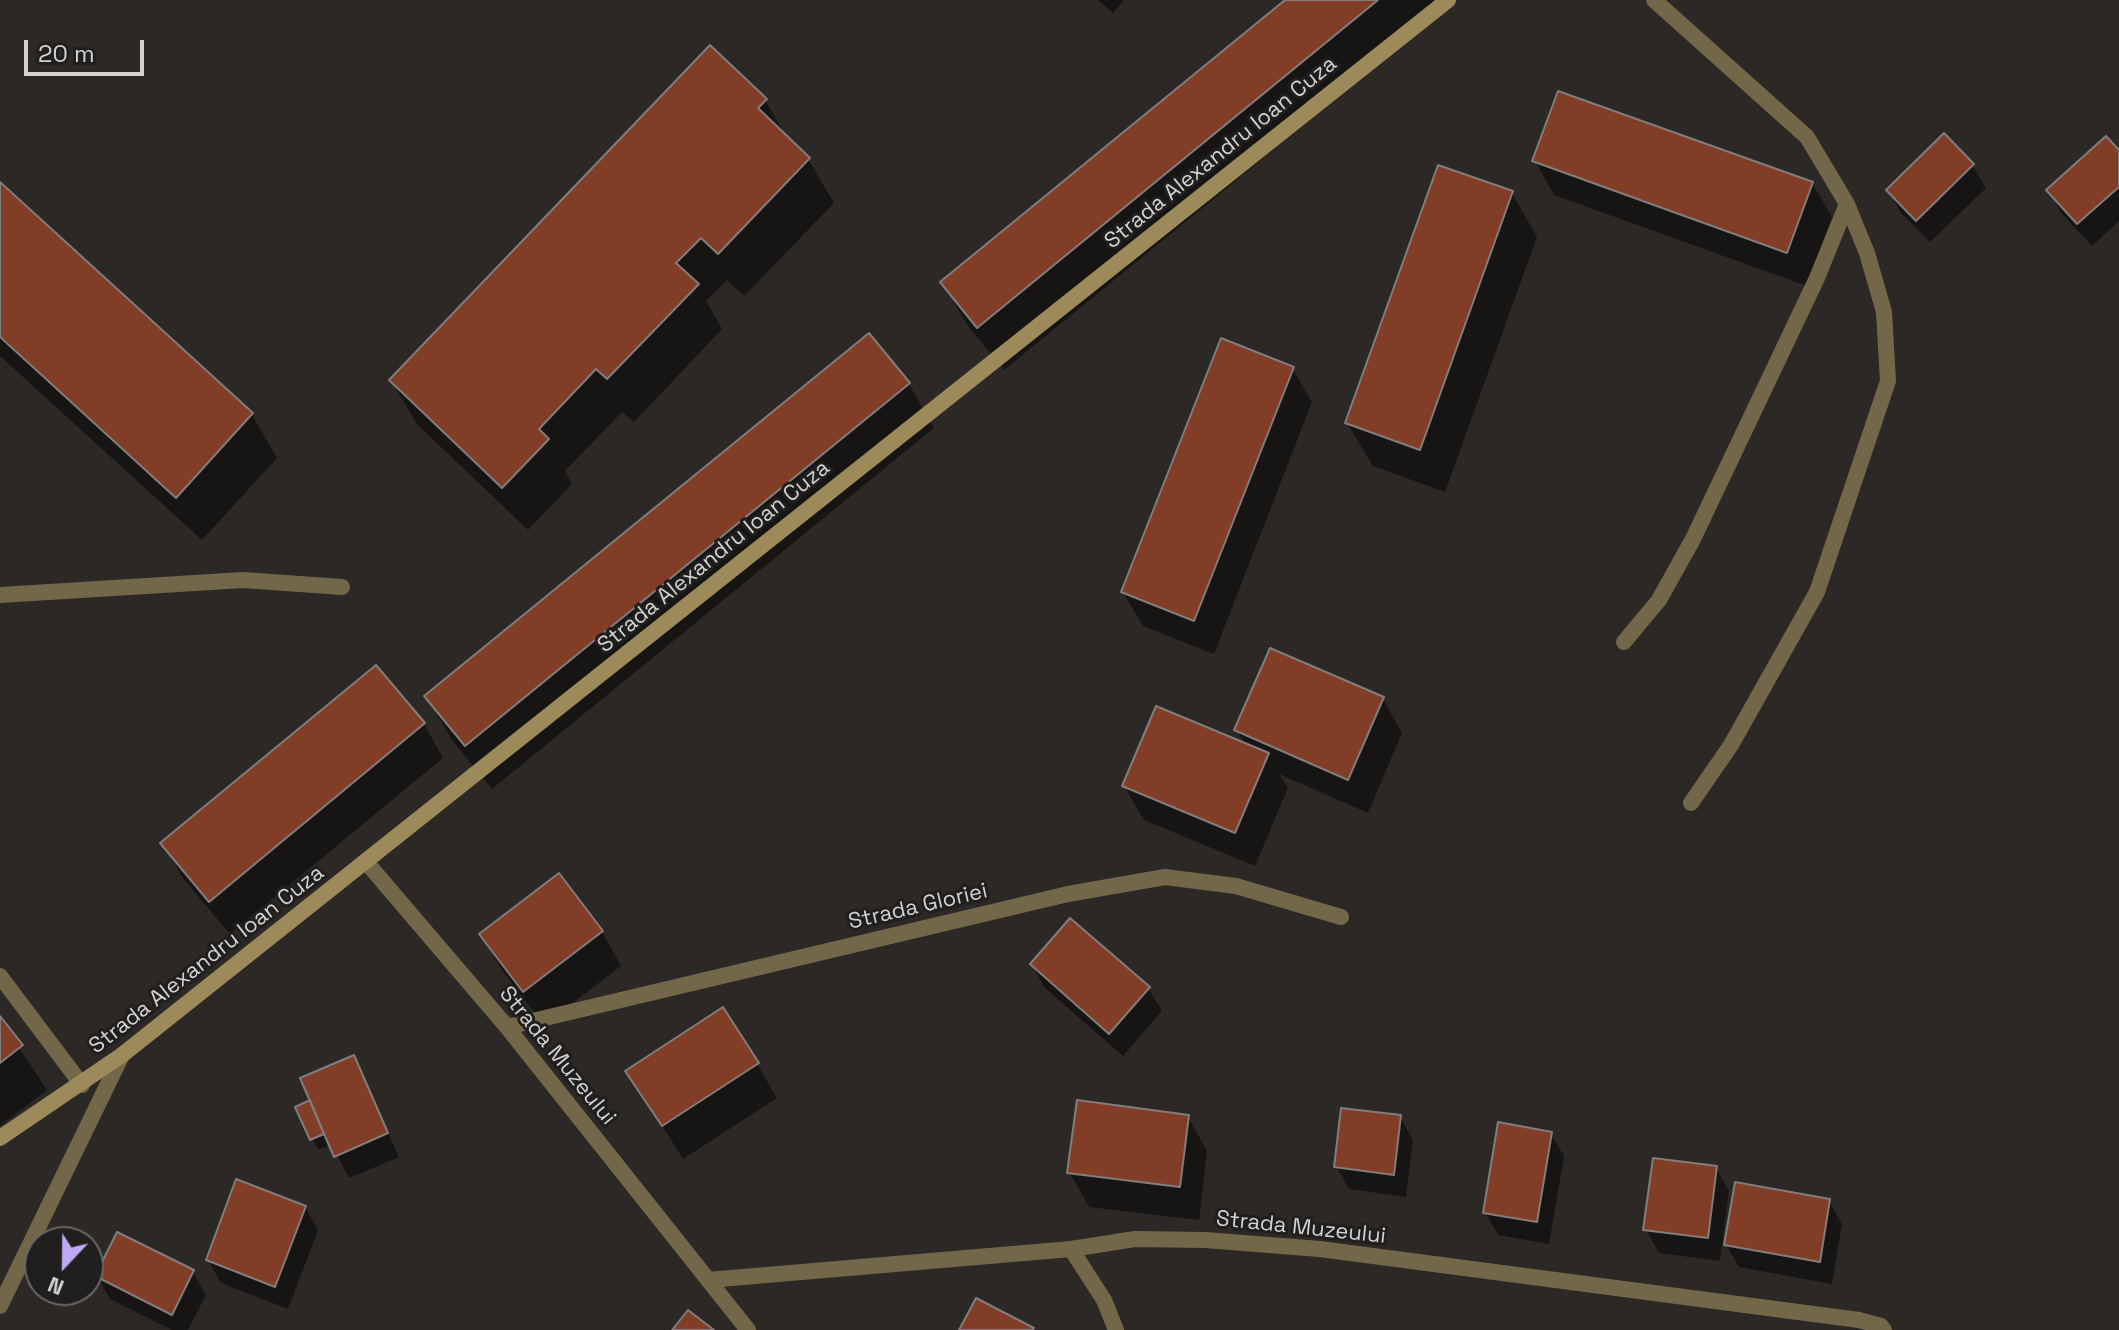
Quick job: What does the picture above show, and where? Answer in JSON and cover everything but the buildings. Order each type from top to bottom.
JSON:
[{"type":"main road","name":"Strada Alexandru Ioan Cuza","points":[[0,1138],[82,1085],[367,863],[1448,0]]},
{"type":"street","points":[[1654,0],[1807,137],[1847,204],[1867,253],[1884,312],[1888,381],[1817,592],[1731,745],[1691,803]]},
{"type":"street","points":[[1624,642],[1659,600],[1693,539],[1817,278],[1847,204]]},
{"type":"street","points":[[0,595],[243,580],[342,587]]},
{"type":"street","name":"Strada Muzeului","points":[[367,863],[507,1027],[748,1330]]},
{"type":"street","name":"Strada Gloriei","points":[[507,1027],[1068,894],[1165,877],[1236,886],[1341,917]]},
{"type":"street","points":[[0,976],[82,1085]]},
{"type":"street","points":[[0,1306],[122,1055]]},
{"type":"street","name":"Strada Muzeului","points":[[708,1280],[1071,1249],[1135,1239],[1320,1249],[1859,1320],[1881,1326],[1884,1330]]},
{"type":"street","points":[[1071,1249],[1104,1300],[1116,1330]]}]
